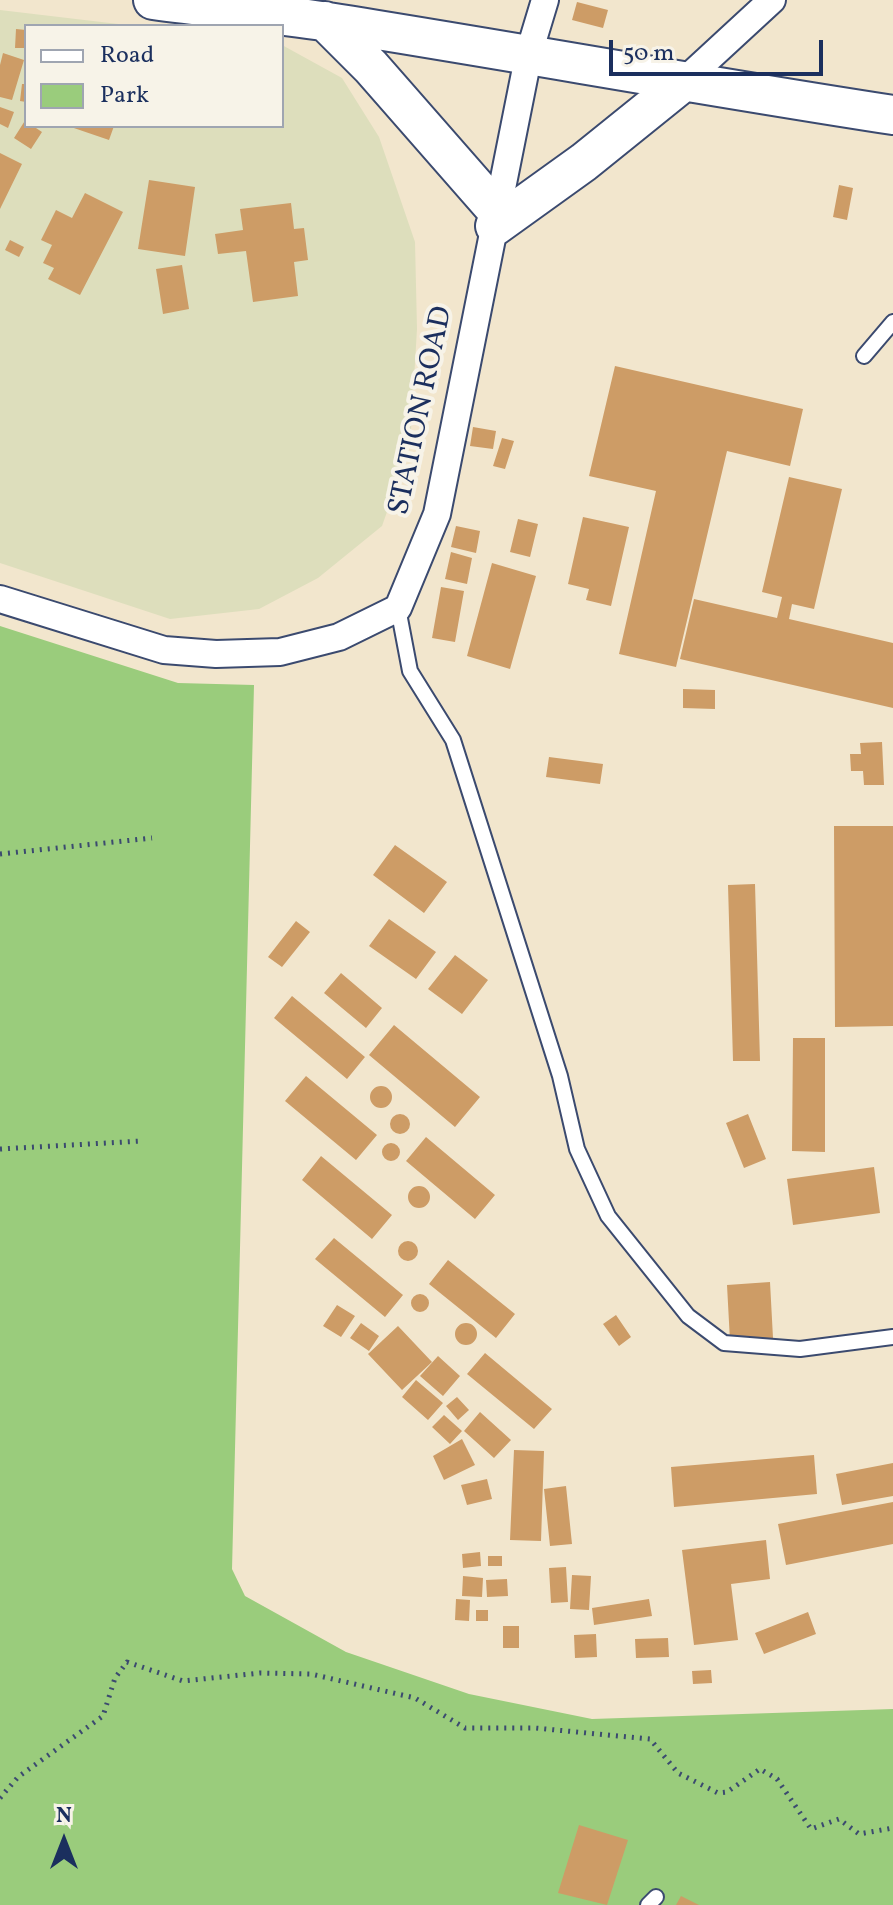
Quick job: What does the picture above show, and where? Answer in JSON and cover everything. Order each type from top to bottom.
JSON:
[{"type":"street","points":[[153,0],[314,11],[682,83],[893,115]]},
{"type":"street","name":"STATION ROAD","points":[[398,608],[437,514],[529,53],[545,0]]},
{"type":"street","points":[[314,11],[371,67],[496,219],[584,162],[682,83],[772,0]]},
{"type":"street","points":[[0,599],[164,650],[216,654],[280,652],[339,637],[398,608]]},
{"type":"lane","points":[[864,356],[893,322]]},
{"type":"lane","points":[[398,608],[410,671],[453,740],[560,1076],[577,1149],[608,1216],[688,1316],[724,1343],[800,1349],[893,1337]]},
{"type":"path","points":[[0,854],[152,838]]},
{"type":"path","points":[[0,1149],[142,1141]]},
{"type":"path","points":[[0,1798],[18,1777],[103,1716],[115,1678],[127,1662],[183,1681],[260,1673],[311,1674],[415,1698],[465,1728],[535,1728],[650,1739],[678,1773],[718,1793],[727,1792],[760,1769],[777,1779],[811,1829],[839,1819],[859,1834],[893,1828]]},
{"type":"shaded area","points":[[0,10],[118,24],[24,24],[24,128],[284,128],[284,46],[342,78],[379,137],[415,242],[417,329],[410,447],[382,526],[318,578],[259,609],[170,619],[0,563]]},
{"type":"green space","points":[[0,626],[178,683],[254,685],[232,1569],[245,1596],[346,1652],[469,1694],[592,1719],[893,1709],[893,1905],[0,1905]]},
{"type":"building","points":[[577,2],[608,10],[603,28],[572,20]]},
{"type":"building","points":[[16,29],[24,30],[24,48],[15,48]]},
{"type":"building","points":[[3,53],[24,60],[12,100],[0,97]]},
{"type":"building","points":[[22,84],[24,84],[24,102],[20,101]]},
{"type":"building","points":[[0,107],[14,112],[8,128],[0,124]]},
{"type":"building","points":[[24,122],[24,128],[36,128],[42,132],[31,149],[14,138]]},
{"type":"building","points":[[74,128],[113,128],[109,140]]},
{"type":"building","points":[[0,153],[22,164],[0,209]]},
{"type":"building","points":[[149,180],[195,187],[185,256],[138,249]]},
{"type":"building","points":[[839,185],[853,188],[847,220],[833,217]]},
{"type":"building","points":[[85,193],[123,212],[80,295],[48,279],[54,268],[43,263],[52,245],[41,240],[56,210],[72,218]]},
{"type":"building","points":[[291,203],[294,229],[304,228],[308,260],[294,262],[298,296],[253,302],[246,251],[218,254],[215,234],[243,230],[240,209]]},
{"type":"building","points":[[10,240],[24,247],[19,257],[5,250]]},
{"type":"building","points":[[182,265],[189,309],[163,314],[156,269]]},
{"type":"building","points":[[615,366],[803,409],[790,466],[727,451],[676,667],[619,654],[656,491],[589,476]]},
{"type":"building","points":[[473,427],[496,431],[493,449],[470,446]]},
{"type":"building","points":[[502,438],[514,441],[505,469],[493,466]]},
{"type":"building","points":[[789,477],[842,489],[814,609],[792,604],[789,619],[893,643],[893,708],[680,659],[694,599],[777,618],[782,597],[762,592]]},
{"type":"building","points":[[583,517],[629,527],[611,606],[586,600],[589,589],[568,584]]},
{"type":"building","points":[[518,519],[538,524],[530,557],[510,552]]},
{"type":"building","points":[[456,526],[480,531],[476,553],[451,547]]},
{"type":"building","points":[[451,552],[472,558],[467,584],[445,579]]},
{"type":"building","points":[[492,563],[536,576],[510,669],[467,656]]},
{"type":"building","points":[[441,587],[464,591],[455,642],[432,638]]},
{"type":"building","points":[[683,689],[715,690],[715,709],[683,708]]},
{"type":"building","points":[[882,742],[884,785],[864,785],[863,771],[851,771],[850,754],[861,754],[860,743]]},
{"type":"building","points":[[549,757],[603,764],[600,784],[546,777]]},
{"type":"building","points":[[834,826],[893,826],[893,1026],[835,1027]]},
{"type":"building","points":[[395,845],[447,882],[424,913],[373,875]]},
{"type":"building","points":[[755,884],[760,1061],[733,1061],[728,885]]},
{"type":"building","points":[[389,919],[436,952],[416,979],[369,946]]},
{"type":"building","points":[[296,921],[310,932],[282,967],[268,957]]},
{"type":"building","points":[[455,955],[488,980],[462,1014],[428,989]]},
{"type":"building","points":[[341,973],[382,1008],[366,1028],[324,993]]},
{"type":"building","points":[[292,996],[365,1057],[347,1079],[274,1018]]},
{"type":"building","points":[[394,1025],[480,1097],[455,1127],[369,1055]]},
{"type":"building","points":[[793,1038],[825,1038],[825,1152],[792,1151]]},
{"type":"building","points":[[306,1076],[377,1135],[356,1160],[285,1101]]},
{"type":"building","points":[[377,1086],[385,1086],[392,1097],[385,1108],[377,1108],[370,1101],[370,1093]]},
{"type":"building","points":[[400,1114],[407,1117],[410,1124],[407,1131],[400,1134],[393,1131],[390,1124],[393,1117]]},
{"type":"building","points":[[748,1114],[766,1159],[744,1168],[726,1123]]},
{"type":"building","points":[[426,1137],[495,1195],[475,1219],[406,1161]]},
{"type":"building","points":[[391,1143],[400,1152],[391,1161],[382,1152]]},
{"type":"building","points":[[321,1156],[392,1215],[372,1239],[302,1180]]},
{"type":"building","points":[[874,1167],[880,1213],[793,1225],[787,1179]]},
{"type":"building","points":[[419,1186],[427,1189],[430,1197],[427,1205],[419,1208],[411,1205],[408,1197],[411,1189]]},
{"type":"building","points":[[334,1238],[403,1295],[385,1317],[315,1259]]},
{"type":"building","points":[[404,1241],[412,1241],[418,1251],[412,1261],[404,1261],[398,1255],[398,1247]]},
{"type":"building","points":[[448,1260],[515,1314],[496,1338],[429,1284]]},
{"type":"building","points":[[770,1282],[773,1338],[730,1341],[727,1285]]},
{"type":"building","points":[[420,1294],[429,1303],[420,1312],[411,1303]]},
{"type":"building","points":[[337,1305],[355,1316],[341,1337],[323,1326]]},
{"type":"building","points":[[616,1315],[631,1337],[619,1346],[603,1324]]},
{"type":"building","points":[[361,1323],[379,1336],[369,1351],[350,1338]]},
{"type":"building","points":[[466,1323],[477,1334],[466,1345],[455,1334]]},
{"type":"building","points":[[398,1326],[432,1362],[402,1390],[368,1354]]},
{"type":"building","points":[[485,1353],[552,1409],[534,1429],[467,1374]]},
{"type":"building","points":[[438,1356],[460,1376],[443,1396],[420,1376]]},
{"type":"building","points":[[416,1380],[443,1403],[428,1420],[402,1397]]},
{"type":"building","points":[[457,1397],[469,1410],[458,1420],[446,1406]]},
{"type":"building","points":[[480,1412],[511,1440],[494,1458],[464,1431]]},
{"type":"building","points":[[444,1415],[462,1431],[450,1444],[432,1427]]},
{"type":"building","points":[[462,1439],[475,1465],[444,1480],[433,1456]]},
{"type":"building","points":[[514,1450],[544,1451],[541,1541],[510,1540]]},
{"type":"building","points":[[814,1455],[817,1494],[674,1507],[671,1467]]},
{"type":"building","points":[[893,1463],[893,1496],[842,1505],[836,1474]]},
{"type":"building","points":[[487,1479],[492,1499],[467,1505],[461,1485]]},
{"type":"building","points":[[566,1486],[572,1544],[550,1546],[544,1489]]},
{"type":"building","points":[[893,1502],[893,1544],[786,1565],[778,1524]]},
{"type":"building","points":[[766,1540],[770,1579],[731,1584],[738,1640],[694,1645],[682,1550]]},
{"type":"building","points":[[480,1552],[481,1566],[463,1568],[462,1554]]},
{"type":"building","points":[[488,1556],[502,1556],[502,1566],[488,1566]]},
{"type":"building","points":[[566,1567],[568,1602],[551,1603],[549,1568]]},
{"type":"building","points":[[572,1575],[591,1576],[589,1610],[570,1609]]},
{"type":"building","points":[[463,1576],[483,1578],[482,1597],[462,1596]]},
{"type":"building","points":[[507,1579],[508,1596],[487,1597],[486,1580]]},
{"type":"building","points":[[456,1599],[470,1600],[469,1621],[455,1620]]},
{"type":"building","points":[[649,1599],[652,1616],[594,1625],[592,1608]]},
{"type":"building","points":[[476,1610],[488,1610],[488,1621],[476,1621]]},
{"type":"building","points":[[808,1612],[816,1634],[764,1654],[755,1633]]},
{"type":"building","points":[[503,1626],[519,1626],[519,1648],[503,1648]]},
{"type":"building","points":[[596,1634],[597,1657],[575,1658],[574,1635]]},
{"type":"building","points":[[668,1638],[669,1657],[636,1658],[635,1639]]},
{"type":"building","points":[[711,1670],[712,1683],[693,1684],[692,1671]]},
{"type":"building","points":[[579,1825],[628,1840],[607,1905],[558,1893]]},
{"type":"building","points":[[681,1896],[699,1905],[676,1905]]}]
